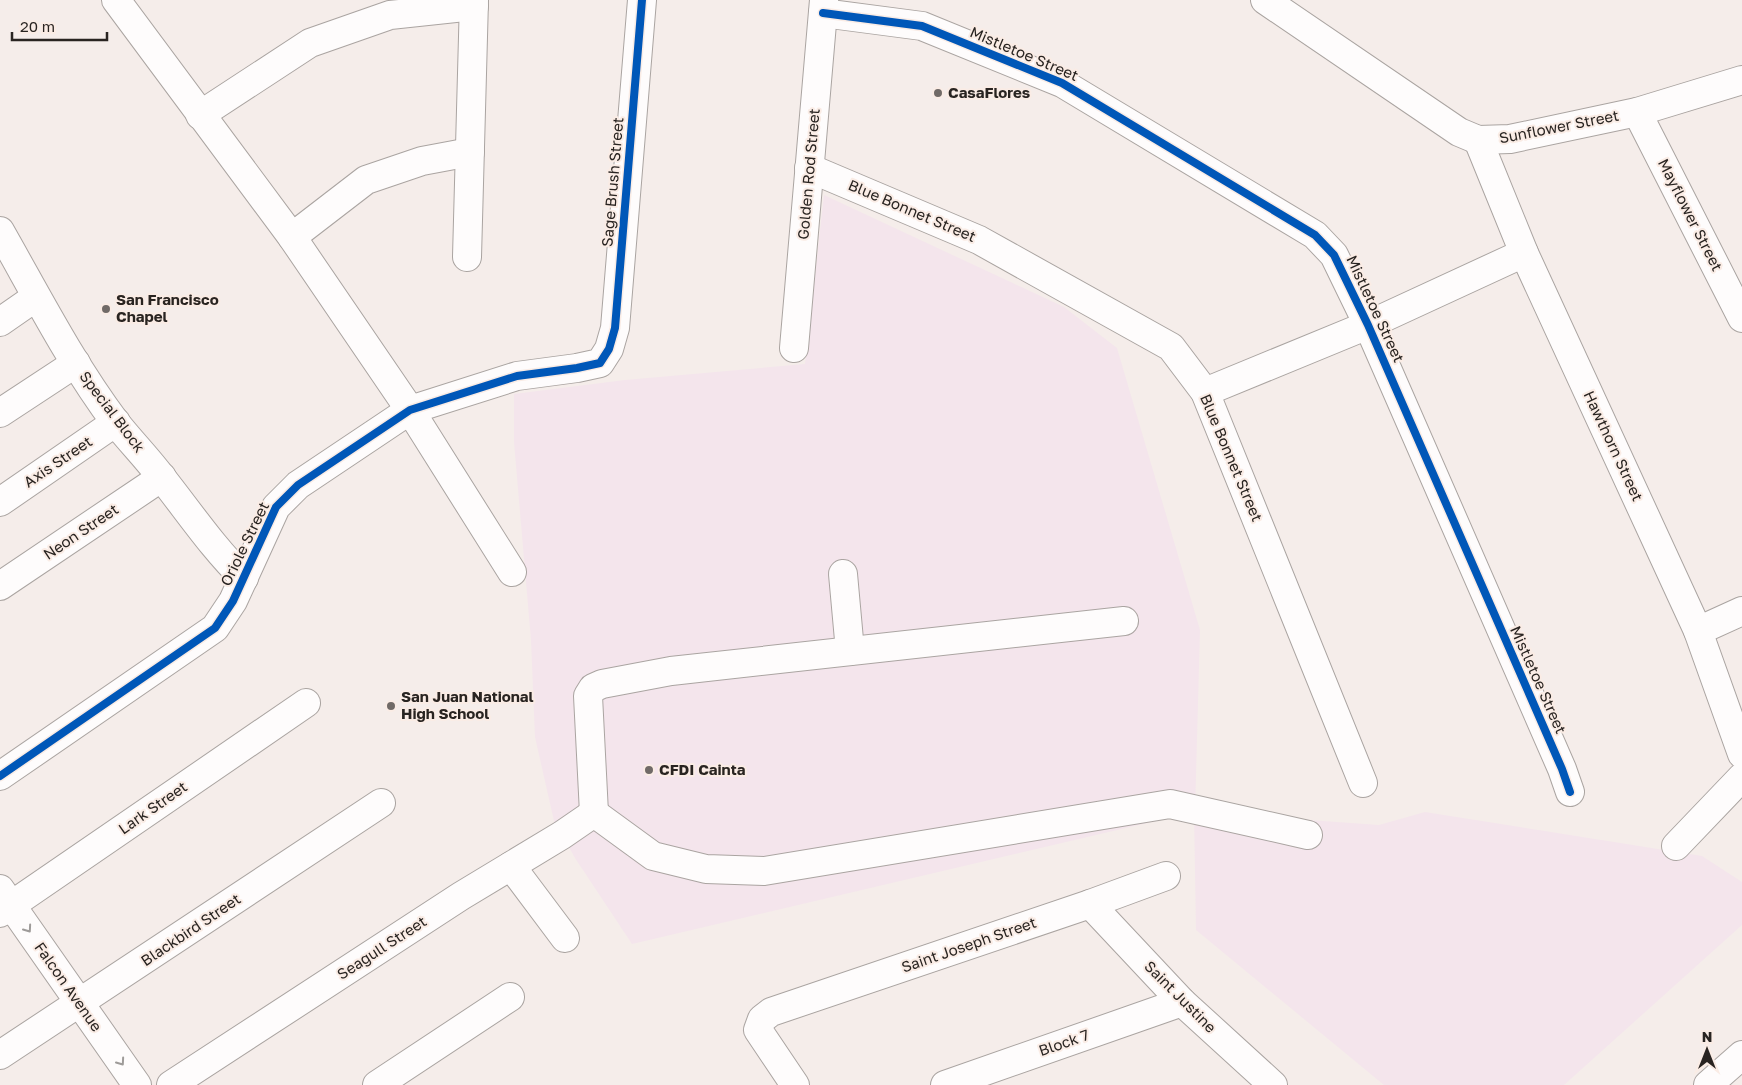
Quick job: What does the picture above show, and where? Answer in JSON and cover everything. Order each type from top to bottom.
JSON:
[{"type":"street","points":[[116,0],[292,237],[410,410],[512,572]]},
{"type":"street","name":"Sage Brush Street","points":[[600,363],[609,349],[615,328],[642,0]]},
{"type":"street","name":"Sunflower Street","points":[[1265,0],[1459,132],[1478,140],[1510,140],[1637,112],[1742,80]]},
{"type":"street","points":[[200,115],[310,43],[390,15],[474,3],[467,257]]},
{"type":"street","name":"Golden Rod Street","points":[[794,348],[824,6]]},
{"type":"street","name":"Mistletoe Street","points":[[824,6],[922,26],[1062,83],[1315,235],[1334,255],[1368,325],[1558,760],[1570,792]]},
{"type":"street","name":"Mayflower Street","points":[[1637,112],[1742,318]]},
{"type":"street","name":"Hawthorn Street","points":[[1478,140],[1524,253],[1698,631],[1742,754]]},
{"type":"street","points":[[292,237],[366,180],[422,161],[470,152]]},
{"type":"street","name":"Blue Bonnet Street","points":[[809,168],[979,240],[1171,346],[1205,392],[1363,783]]},
{"type":"street","name":"Special Block","points":[[0,233],[76,363],[116,422],[162,478],[222,557],[244,578]]},
{"type":"street","points":[[1205,392],[1368,325],[1524,253]]},
{"type":"street","points":[[0,322],[36,297]]},
{"type":"street","points":[[0,413],[76,363]]},
{"type":"street","name":"Oriole Street","points":[[0,776],[215,628],[233,601],[276,507],[298,485],[410,410],[516,376],[600,363]]},
{"type":"street","name":"Axis Street","points":[[0,502],[116,422]]},
{"type":"street","name":"Neon Street","points":[[0,586],[162,478]]},
{"type":"street","points":[[843,574],[850,652]]},
{"type":"street","points":[[1698,631],[1742,611]]},
{"type":"street","points":[[1124,622],[671,671],[602,684],[593,688],[588,696],[594,813],[653,856],[706,868],[764,871],[1170,804],[1308,835]]},
{"type":"street","name":"Lark Street","points":[[4,903],[306,703]]},
{"type":"street","points":[[1676,846],[1742,777]]},
{"type":"street","name":"Blackbird Street","points":[[0,1056],[381,803]]},
{"type":"street","name":"Seagull Street","points":[[172,1085],[461,896],[594,813]]},
{"type":"street","points":[[511,866],[565,938]]},
{"type":"street","name":"Saint Joseph Street","points":[[795,1085],[758,1030],[762,1019],[771,1012],[1090,904],[1166,876]]},
{"type":"street","name":"Falcon Avenue","points":[[4,903],[137,1085]]},
{"type":"street","name":"Saint Justine","points":[[1090,904],[1182,1002],[1273,1085]]},
{"type":"street","points":[[378,1085],[510,997]]},
{"type":"street","name":"Block 7","points":[[945,1085],[1182,1002]]},
{"type":"street","points":[[1708,1085],[1742,1054]]},
{"type":"shaded area","points":[[824,195],[1064,307],[1117,348],[1200,630],[1195,812],[1379,825],[1425,812],[1702,856],[1742,882],[1742,925],[1564,1085],[1384,1085],[1196,930],[1194,812],[632,944],[575,858],[554,821],[535,737],[531,640],[514,442],[514,394],[625,380],[805,364]]},
{"type":"cycle path","points":[[0,776],[215,628],[233,601],[276,507],[298,485],[410,410],[517,376],[600,363],[609,349],[615,328],[642,0]]},
{"type":"cycle path","points":[[823,13],[922,26],[1062,83],[1315,235],[1334,255],[1368,325],[1562,769],[1570,792]]},
{"type":"place","name":"CasaFlores","points":[[938,93]]},
{"type":"place","name":"San Francisco Chapel","points":[[106,309]]},
{"type":"place","name":"San Juan National High School","points":[[391,706]]},
{"type":"place","name":"CFDI Cainta","points":[[649,770]]}]
